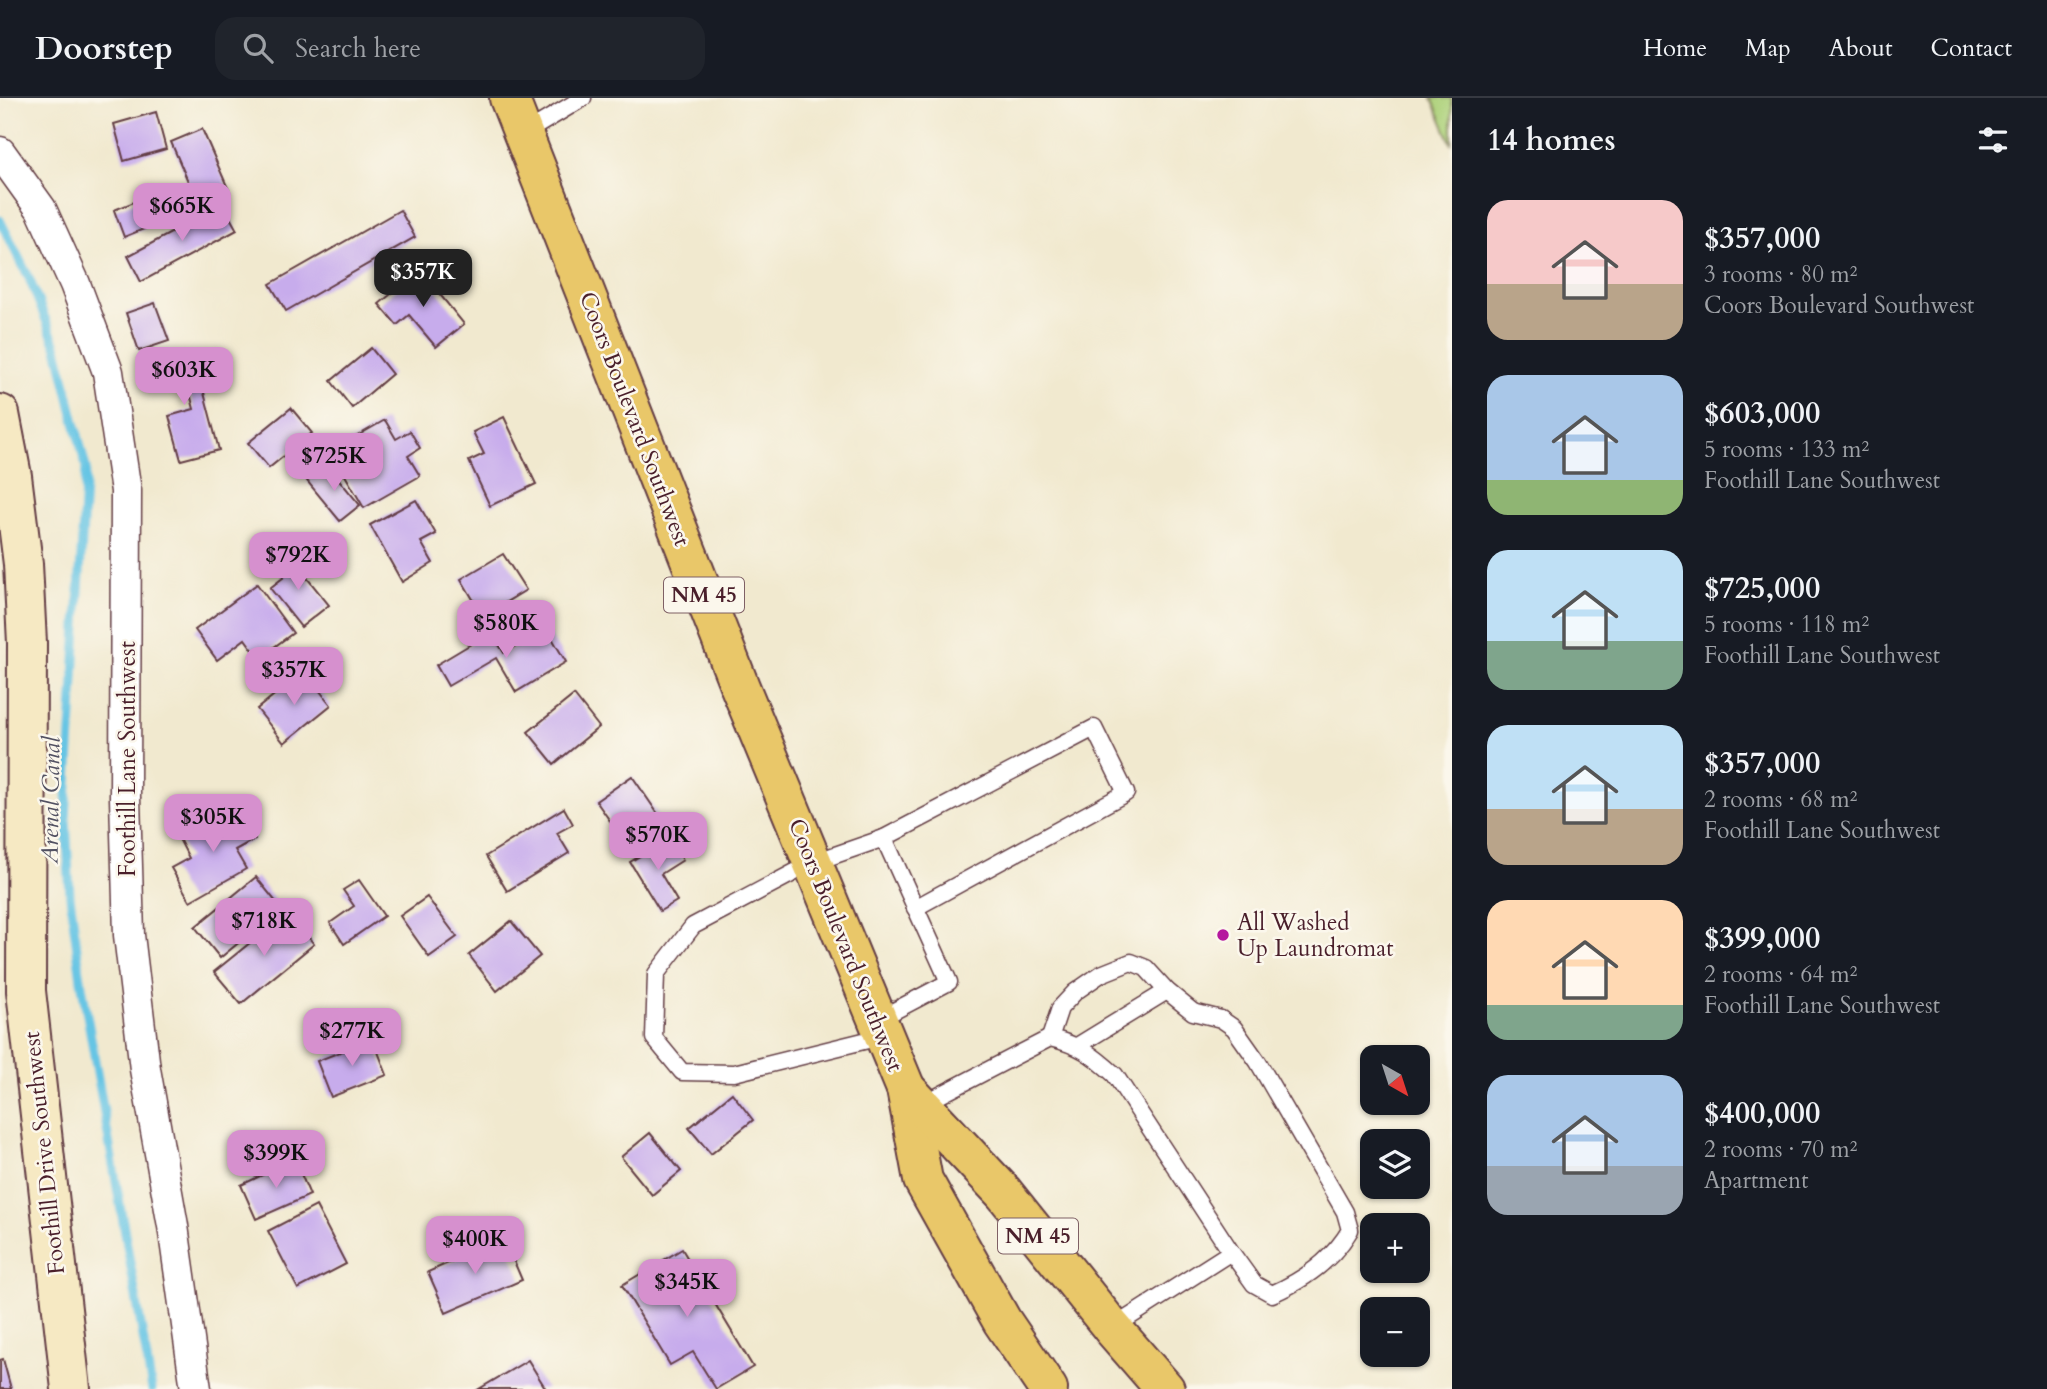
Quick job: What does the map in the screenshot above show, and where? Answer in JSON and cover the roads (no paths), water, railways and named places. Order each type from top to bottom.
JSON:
[{"type":"main road","name":"Coors Boulevard Southwest","points":[[509,98],[735,674],[881,1028],[913,1097],[923,1180],[1002,1321],[1048,1389]]},
{"type":"main road","name":"Coors Boulevard Southwest","points":[[913,1097],[1004,1193],[1112,1328],[1165,1389]]},
{"type":"street","name":"Foothill Lane Southwest","points":[[0,152],[41,209],[75,284],[108,372],[126,491],[125,798],[129,935],[145,1069],[173,1226],[196,1389]]},
{"type":"street","name":"Foothill Drive Southwest","points":[[0,414],[12,476],[23,564],[27,643],[26,991],[71,1389]]},
{"type":"lane","points":[[523,134],[583,98]]},
{"type":"lane","points":[[884,838],[915,908],[949,982],[881,1028],[734,1073],[682,1072],[654,1038],[656,974],[693,926],[812,863],[884,838],[1094,728],[1126,793],[915,908]]},
{"type":"lane","points":[[913,1097],[1050,1038],[1077,1046],[1090,1053],[1115,1075],[1254,1284],[1272,1294],[1297,1283],[1342,1244],[1350,1230],[1345,1212],[1258,1062],[1234,1028],[1221,1019],[1193,1012],[1167,991],[1146,968],[1131,962],[1101,974],[1075,992],[1060,1008],[1050,1038]]},
{"type":"lane","points":[[1077,1046],[1167,991]]},
{"type":"lane","points":[[1112,1328],[1231,1252]]},
{"type":"waterway","name":"Arenal Canal","points":[[0,220],[29,278],[57,348],[86,468],[66,819],[70,896],[81,980],[152,1389]]},
{"type":"place","name":"All Washed Up Laundromat","points":[[1223,935]]}]
